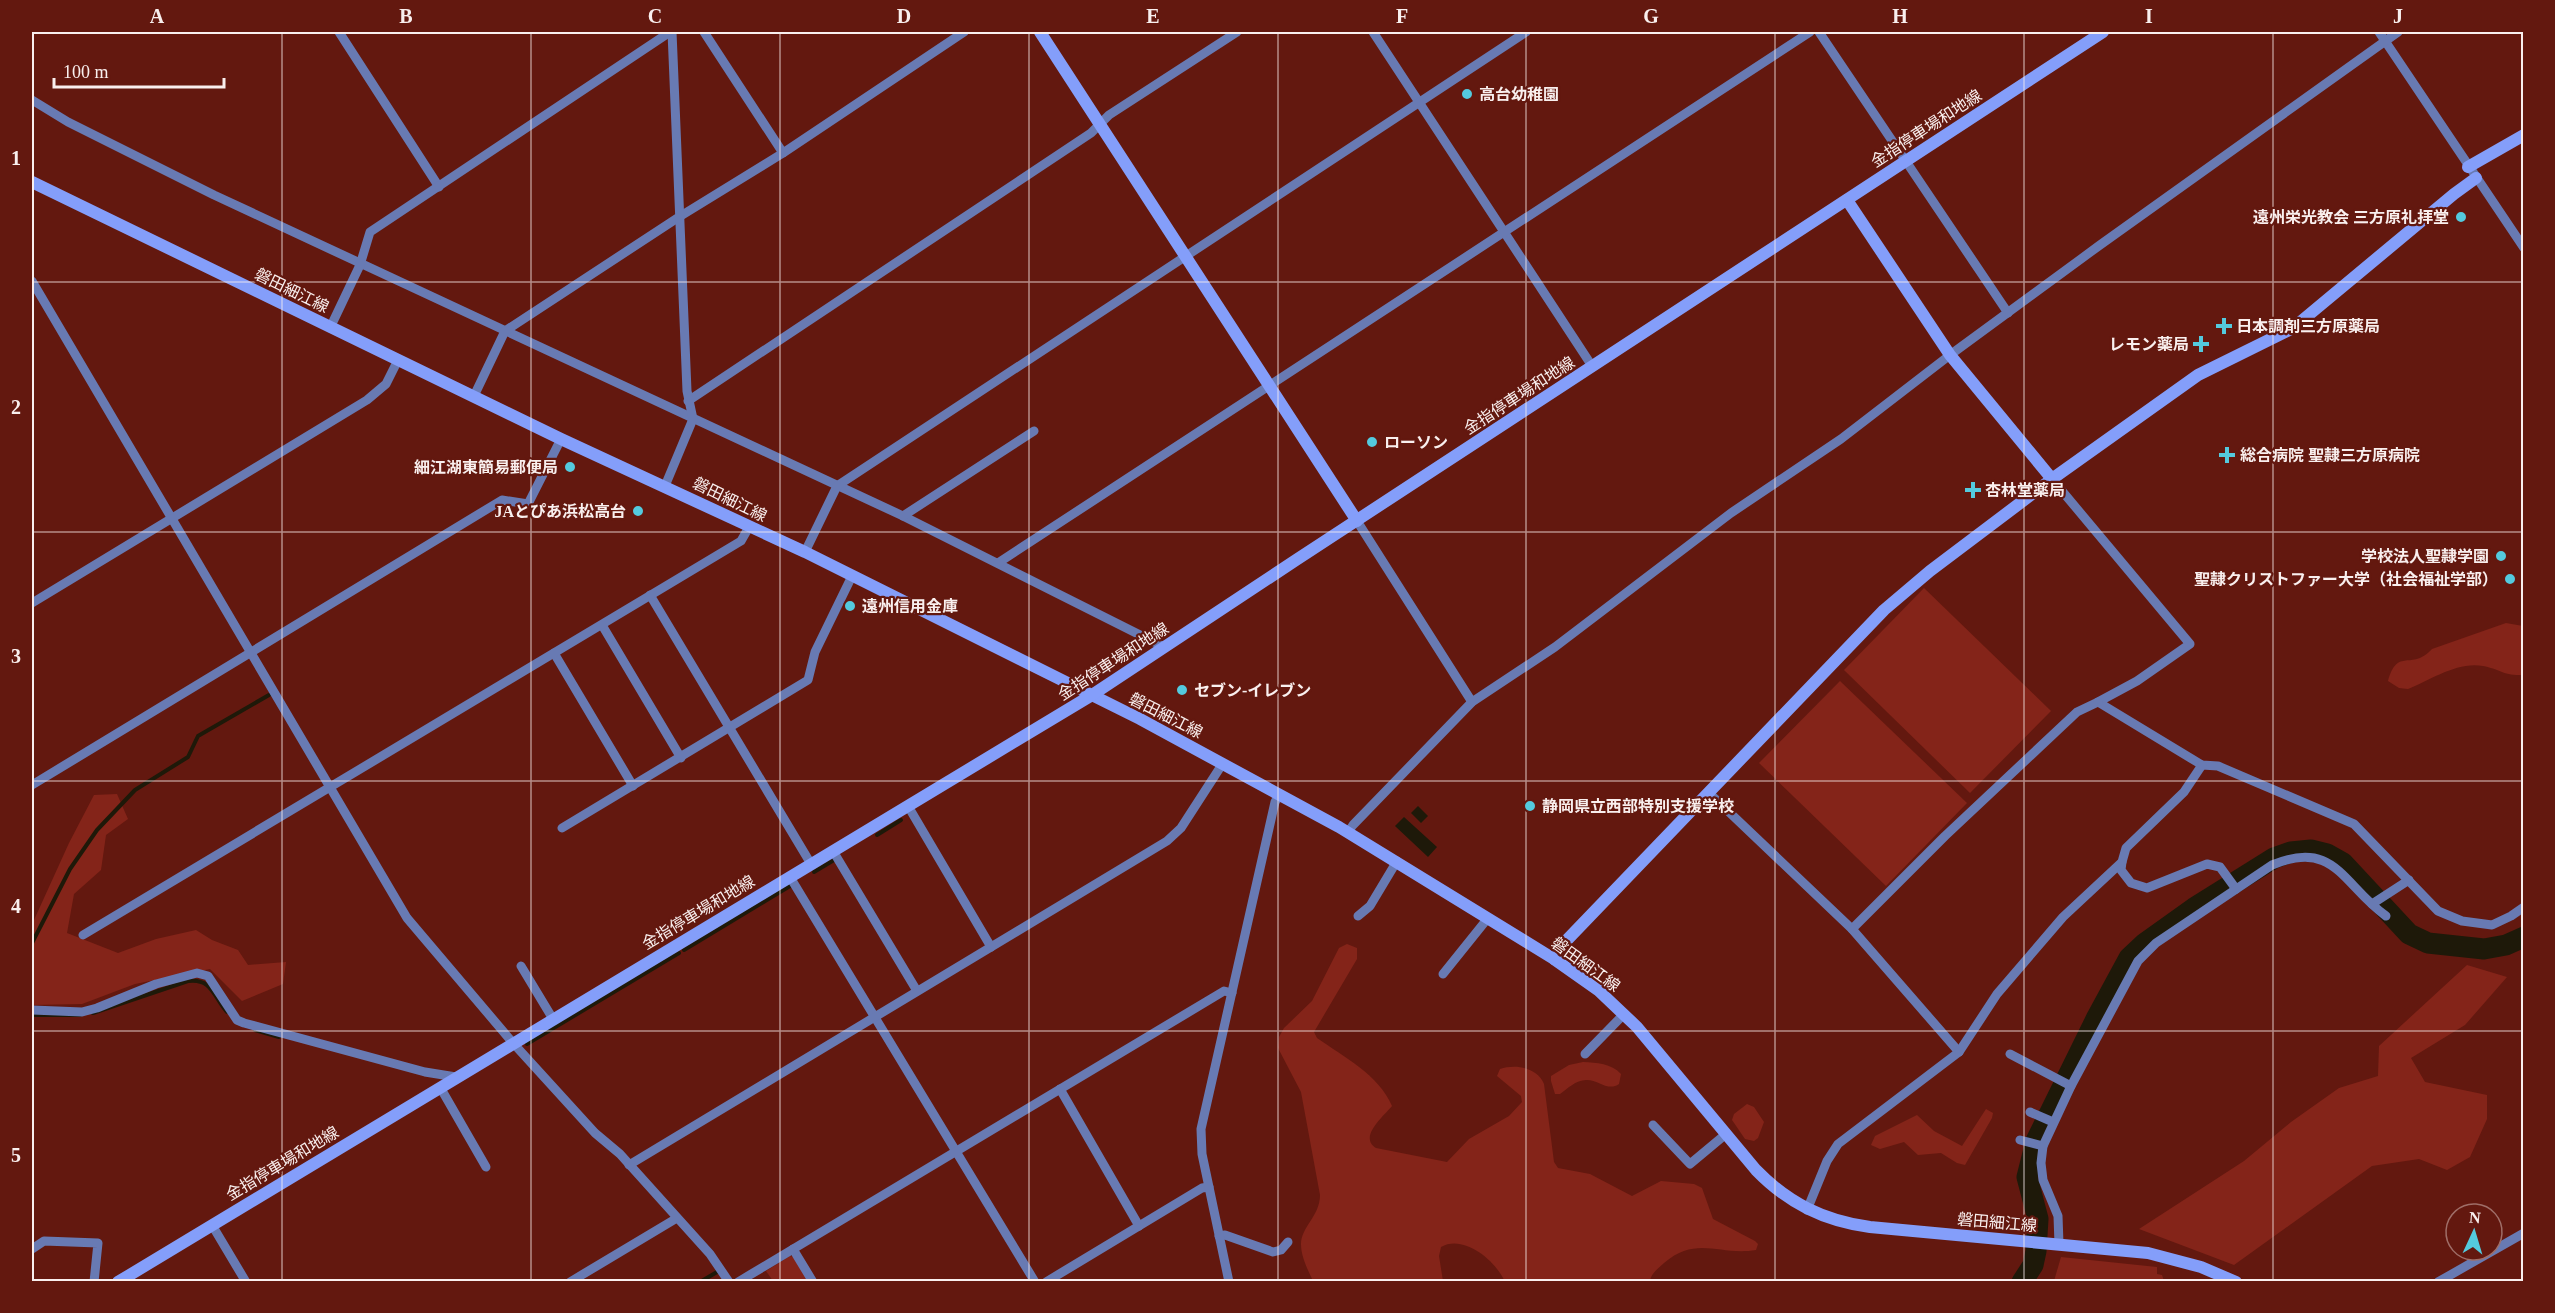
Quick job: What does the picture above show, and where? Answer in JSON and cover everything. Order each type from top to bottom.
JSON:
[{"type":"main road","points":[[1040,32],[1358,521]]},
{"type":"main road","name":"金指停車場和地線","points":[[118,1281],[1092,695],[2103,32]]},
{"type":"main road","points":[[2468,167],[2523,135]]},
{"type":"main road","points":[[1554,959],[1564,942],[1884,610],[1929,572],[2052,479],[2198,375],[2293,328],[2476,178]]},
{"type":"main road","name":"磐田細江線","points":[[32,182],[330,328],[805,552],[1092,695],[1223,763],[1348,832],[1554,959],[1598,990],[1624,1014],[1766,1181],[1789,1199],[1808,1209],[1827,1218],[1855,1226],[2148,1252],[2193,1264],[2236,1281]]},
{"type":"main road","points":[[1847,200],[1950,355],[2052,479]]},
{"type":"street","points":[[339,32],[439,187]]},
{"type":"street","points":[[330,328],[360,265],[370,232],[671,32]]},
{"type":"street","points":[[665,486],[693,419],[688,401],[671,32]]},
{"type":"street","points":[[704,32],[783,153]]},
{"type":"street","points":[[474,396],[505,331],[679,217],[783,153],[964,32]]},
{"type":"street","points":[[688,401],[1101,125],[1109,115],[1237,32]]},
{"type":"street","points":[[1373,32],[1592,366]]},
{"type":"street","points":[[805,552],[837,486],[1187,257],[1196,247],[1526,32]]},
{"type":"street","points":[[998,563],[1810,32]]},
{"type":"street","points":[[1819,32],[2008,313]]},
{"type":"street","points":[[2379,32],[2523,248]]},
{"type":"street","points":[[1348,832],[1472,702],[1555,646],[1731,513],[1841,439],[1950,355],[2398,32]]},
{"type":"street","points":[[32,100],[68,122],[360,265],[903,516],[1164,647]]},
{"type":"street","points":[[32,281],[407,918],[513,1043],[592,1130],[629,1165],[712,1257],[729,1281]]},
{"type":"street","points":[[32,603],[367,400],[386,384],[398,360]]},
{"type":"street","points":[[903,516],[1034,431]]},
{"type":"street","points":[[32,785],[502,500],[528,504],[561,438]]},
{"type":"street","points":[[1852,929],[1945,836],[2077,712],[2137,681],[2190,644],[2052,479]]},
{"type":"street","points":[[1358,521],[1472,702]]},
{"type":"street","points":[[83,935],[741,541],[749,527]]},
{"type":"street","points":[[562,828],[808,680],[815,652],[852,576]]},
{"type":"street","points":[[650,596],[811,864]]},
{"type":"street","points":[[602,625],[681,758]]},
{"type":"street","points":[[554,653],[633,786]]},
{"type":"street","points":[[2098,702],[2202,765],[2218,766],[2354,824],[2438,911],[2462,921],[2492,924],[2511,916],[2523,907]]},
{"type":"street","points":[[629,1165],[1173,838],[1223,763]]},
{"type":"street","points":[[2202,765],[2184,792],[2126,848],[2121,870],[2131,883],[2147,888],[2207,864],[2220,867],[2235,888]]},
{"type":"street","points":[[1708,792],[1852,929],[1959,1052]]},
{"type":"street","points":[[1229,1281],[1202,1152],[1201,1129],[1275,802],[1280,794]]},
{"type":"street","points":[[908,806],[991,947]]},
{"type":"street","points":[[833,851],[917,991]]},
{"type":"street","points":[[2054,1243],[2058,1216],[2043,1180],[2041,1163],[2043,1146],[2071,1086],[2138,961],[2156,943],[2235,888],[2272,865],[2292,857],[2312,856],[2332,866],[2386,916]]},
{"type":"street","points":[[1358,916],[1370,906],[1397,861]]},
{"type":"street","points":[[1808,1209],[1827,1161],[1838,1144],[1959,1052],[1997,994],[2063,916],[2122,862]]},
{"type":"street","points":[[790,877],[1035,1281]]},
{"type":"street","points":[[2372,904],[2409,880]]},
{"type":"street","points":[[1443,974],[1488,918]]},
{"type":"street","points":[[521,966],[553,1018]]},
{"type":"street","points":[[32,1010],[82,1011],[97,1008],[156,984],[197,973],[208,976],[237,1020],[244,1023],[425,1072],[456,1077]]},
{"type":"street","points":[[738,1281],[1224,991],[1232,993]]},
{"type":"street","points":[[1585,1054],[1624,1014]]},
{"type":"street","points":[[2010,1054],[2071,1086]]},
{"type":"street","points":[[440,1087],[486,1167]]},
{"type":"street","points":[[1060,1089],[1139,1226]]},
{"type":"street","points":[[2030,1112],[2053,1122]]},
{"type":"street","points":[[1653,1125],[1690,1164],[1726,1134]]},
{"type":"street","points":[[2020,1140],[2043,1146]]},
{"type":"street","points":[[1046,1281],[1202,1188],[1209,1187]]},
{"type":"street","points":[[570,1281],[677,1218]]},
{"type":"street","points":[[212,1225],[246,1281]]},
{"type":"street","points":[[2438,1281],[2523,1233]]},
{"type":"street","points":[[1219,1236],[1225,1235],[1273,1252],[1281,1250],[1288,1242]]},
{"type":"street","points":[[32,1249],[44,1241],[98,1243],[94,1281]]},
{"type":"street","points":[[793,1249],[813,1281]]},
{"type":"shaded area","points":[[1924,588],[2051,711],[1970,793],[1844,670]]},
{"type":"shaded area","points":[[2506,623],[2523,626],[2523,675],[2474,665],[2454,669],[2408,689],[2399,688],[2388,681],[2396,664],[2418,659],[2432,649]]},
{"type":"shaded area","points":[[1840,681],[1967,803],[1886,886],[1759,763]]},
{"type":"shaded area","points":[[117,794],[128,819],[106,835],[101,870],[74,894],[67,933],[118,953],[156,939],[196,930],[212,940],[238,950],[248,965],[286,962],[283,984],[242,1001],[210,969],[135,984],[82,1004],[32,1005],[32,922],[94,795]]},
{"type":"shaded area","points":[[1418,806],[1428,816],[1421,823],[1411,813]]},
{"type":"shaded area","points":[[1404,817],[1437,847],[1428,857],[1395,826]]},
{"type":"shaded area","points":[[1347,944],[1357,948],[1357,959],[1314,1032],[1317,1038],[1370,1076],[1379,1085],[1392,1106],[1371,1133],[1371,1143],[1376,1148],[1447,1162],[1469,1139],[1509,1116],[1522,1102],[1521,1096],[1497,1076],[1500,1069],[1525,1068],[1541,1078],[1544,1084],[1554,1162],[1558,1168],[1590,1174],[1632,1196],[1661,1181],[1694,1184],[1702,1188],[1713,1219],[1755,1241],[1758,1244],[1756,1250],[1731,1251],[1698,1248],[1687,1250],[1664,1263],[1653,1273],[1650,1281],[1505,1282],[1487,1258],[1469,1247],[1450,1244],[1441,1247],[1439,1256],[1443,1281],[1313,1281],[1303,1259],[1301,1244],[1304,1232],[1317,1209],[1320,1195],[1301,1092],[1278,1048],[1279,1037],[1284,1028],[1312,1001],[1339,948]]},
{"type":"shaded area","points":[[2467,965],[2507,977],[2465,1025],[2411,1058],[2425,1082],[2487,1095],[2487,1119],[2470,1157],[2447,1170],[2419,1159],[2372,1166],[2234,1265],[2139,1229],[2244,1161],[2291,1122],[2339,1088],[2378,1076],[2379,1046]]},
{"type":"shaded area","points":[[1583,1062],[1604,1064],[1617,1070],[1621,1074],[1619,1084],[1611,1087],[1590,1080],[1582,1080],[1560,1094],[1555,1094],[1551,1076],[1569,1065]]},
{"type":"shaded area","points":[[1747,1104],[1754,1107],[1764,1122],[1758,1138],[1754,1141],[1745,1139],[1732,1120],[1734,1114]]},
{"type":"shaded area","points":[[1986,1109],[1993,1113],[1992,1118],[1965,1165],[1941,1153],[1918,1155],[1904,1142],[1880,1149],[1871,1145],[1875,1136],[1917,1115],[1934,1131],[1962,1146]]},
{"type":"shaded area","points":[[790,1256],[794,1257],[809,1281],[773,1281],[766,1271]]},
{"type":"shaded area","points":[[2061,1257],[2157,1267],[2157,1274],[2162,1275],[2164,1281],[2054,1281]]},
{"type":"waterway","points":[[32,943],[70,869],[97,830],[135,790],[188,757],[198,736],[269,695]]},
{"type":"waterway","points":[[877,835],[901,820]]},
{"type":"waterway","points":[[2022,1282],[2033,1265],[2036,1251],[2038,1219],[2027,1177],[2036,1141],[2129,958],[2145,943],[2194,908],[2274,858],[2291,852],[2311,850],[2327,854],[2343,863],[2409,934],[2428,943],[2484,949],[2506,945],[2524,937]]},
{"type":"waterway","points":[[814,872],[834,860]]},
{"type":"waterway","points":[[684,950],[790,886]]},
{"type":"waterway","points":[[527,1044],[679,953]]},
{"type":"waterway","points":[[93,1013],[188,981],[202,982],[207,985],[227,1012]]},
{"type":"waterway","points":[[32,1015],[80,1015]]},
{"type":"waterway","points":[[255,1030],[279,1037]]},
{"type":"waterway","points":[[700,1282],[717,1272]]},
{"type":"place","name":"高台幼稚園","points":[[1467,94]]},
{"type":"place","name":"遠州栄光教会 三方原礼拝堂","points":[[2461,217]]},
{"type":"place","name":"日本調剤三方原薬局","points":[[2224,326]]},
{"type":"place","name":"レモン薬局","points":[[2201,344]]},
{"type":"place","name":"ローソン","points":[[1372,442]]},
{"type":"place","name":"総合病院 聖隷三方原病院","points":[[2227,455]]},
{"type":"place","name":"細江湖東簡易郵便局","points":[[570,467]]},
{"type":"place","name":"杏林堂薬局","points":[[1973,490]]},
{"type":"place","name":"JAとぴあ浜松高台","points":[[638,511]]},
{"type":"place","name":"学校法人聖隷学園","points":[[2501,556]]},
{"type":"place","name":"聖隷クリストファー大学（社会福祉学部）","points":[[2510,579]]},
{"type":"place","name":"遠州信用金庫","points":[[850,606]]},
{"type":"place","name":"セブン-イレブン","points":[[1182,690]]},
{"type":"place","name":"静岡県立西部特別支援学校","points":[[1530,806]]}]
